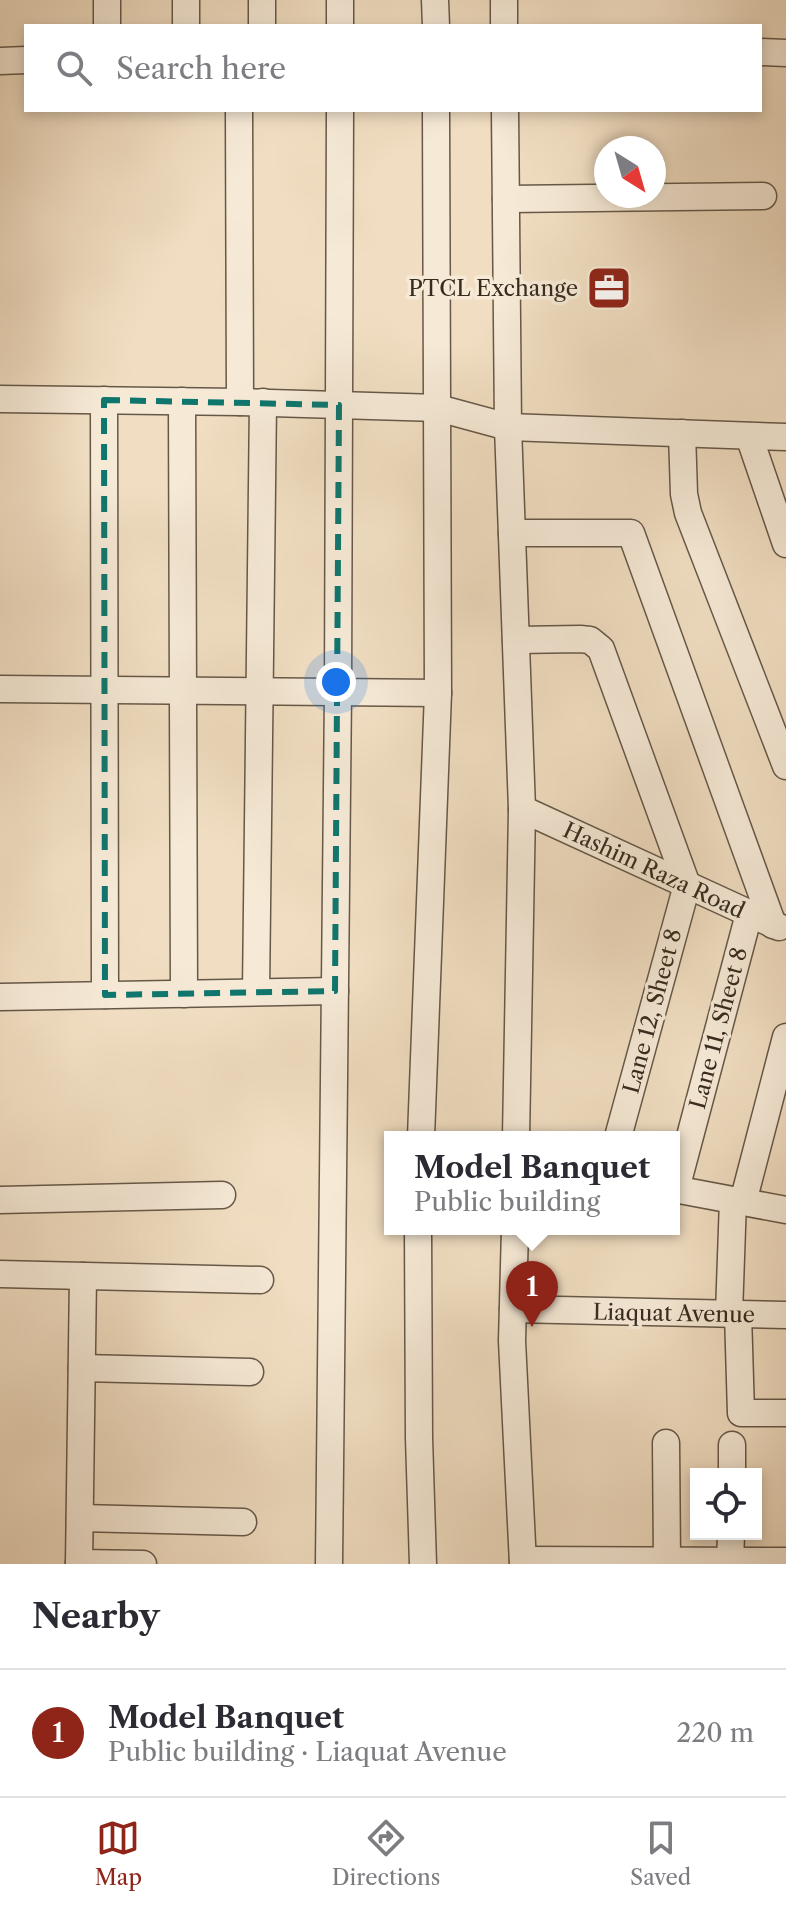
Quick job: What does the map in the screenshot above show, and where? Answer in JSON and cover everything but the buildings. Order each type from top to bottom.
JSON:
[{"type":"street","points":[[107,0],[107,24]]},
{"type":"street","points":[[186,0],[186,24]]},
{"type":"street","points":[[262,0],[262,24]]},
{"type":"street","points":[[340,0],[340,24]]},
{"type":"street","points":[[435,0],[436,24]]},
{"type":"street","points":[[504,0],[504,24]]},
{"type":"street","points":[[762,52],[786,53]]},
{"type":"street","points":[[0,61],[24,60]]},
{"type":"street","points":[[239,112],[252,402],[260,691],[256,992]]},
{"type":"street","points":[[329,1564],[340,112]]},
{"type":"street","points":[[421,1131],[438,693],[436,112]]},
{"type":"street","points":[[505,112],[508,427],[522,809],[516,1131]]},
{"type":"street","points":[[506,199],[763,196]]},
{"type":"street","points":[[0,399],[438,408],[508,427],[786,437]]},
{"type":"street","points":[[104,400],[105,995]]},
{"type":"street","points":[[182,401],[184,994]]},
{"type":"street","points":[[682,433],[684,494],[688,513],[786,766]]},
{"type":"street","points":[[749,436],[786,544]]},
{"type":"street","points":[[512,533],[631,533],[779,928]]},
{"type":"street","points":[[516,640],[590,640],[601,649],[687,885]]},
{"type":"street","points":[[0,689],[438,693]]},
{"type":"street","name":"Hashim Raza Road","points":[[522,809],[779,928]]},
{"type":"street","name":"Lane 12, Sheet 8","points":[[620,1131],[687,885]]},
{"type":"street","name":"Lane 11, Sheet 8","points":[[680,1170],[749,914]]},
{"type":"street","points":[[0,997],[335,991]]},
{"type":"street","points":[[786,1037],[738,1201],[734,1314],[741,1413],[786,1413]]},
{"type":"street","points":[[680,1190],[786,1210]]},
{"type":"street","points":[[0,1200],[222,1195]]},
{"type":"street","points":[[418,1235],[423,1564]]},
{"type":"street","points":[[515,1235],[512,1341],[523,1562],[786,1561]]},
{"type":"street","points":[[0,1274],[260,1280]]},
{"type":"street","points":[[83,1276],[79,1563],[143,1564]]},
{"type":"street","name":"Liaquat Avenue","points":[[513,1309],[786,1315]]},
{"type":"street","points":[[82,1368],[250,1372]]},
{"type":"street","points":[[666,1443],[667,1560]]},
{"type":"street","points":[[732,1445],[732,1468]]},
{"type":"street","points":[[80,1518],[243,1522]]},
{"type":"street","points":[[730,1562],[731,1540]]},
{"type":"highlighted area","points":[[104,400],[339,405],[335,991],[105,995]]},
{"type":"place","name":"PTCL Exchange","points":[[609,288]]},
{"type":"place","name":"Model Banquet","points":[[532,1327]]}]
